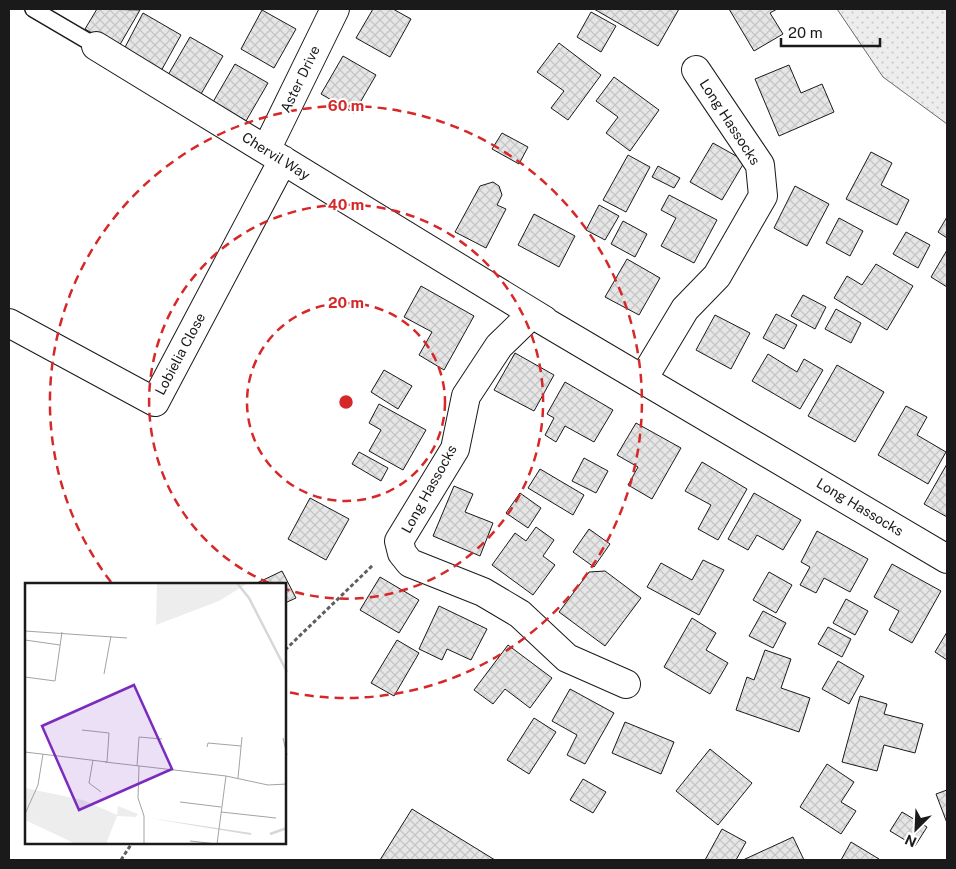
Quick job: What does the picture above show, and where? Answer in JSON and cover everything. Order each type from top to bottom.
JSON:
[{"type":"street","name":"Aster Drive","points":[[274,155],[335,9]]},
{"type":"street","name":"Chervil Way","points":[[96,46],[544,320]]},
{"type":"street","name":"Long Hassocks","points":[[643,379],[685,309],[716,276],[763,196],[760,165],[696,70]]},
{"type":"street","name":"Lobielia Close","points":[[9,323],[155,402],[274,155]]},
{"type":"street","name":"Long Hassocks","points":[[626,684],[567,658],[520,614],[483,592],[410,563],[402,553],[400,541],[455,449],[466,396],[470,388],[499,346],[532,314],[947,559]]},
{"type":"lane","name":"Chervil Way","points":[[33,9],[96,46]]},
{"type":"path","points":[[286,649],[400,541]]},
{"type":"path","points":[[121,860],[131,844]]},
{"type":"shaded area","points":[[837,9],[947,9],[947,124],[883,77]]},
{"type":"building","points":[[97,9],[140,10],[118,48],[85,29]]},
{"type":"building","points":[[373,9],[393,9],[411,19],[390,57],[356,38]]},
{"type":"building","points":[[594,9],[679,9],[658,46]]},
{"type":"building","points":[[729,9],[777,9],[770,13],[783,34],[754,51]]},
{"type":"building","points":[[262,10],[296,29],[274,68],[241,49]]},
{"type":"building","points":[[591,12],[616,26],[601,52],[577,37]]},
{"type":"building","points":[[143,13],[181,35],[161,71],[123,51]]},
{"type":"building","points":[[190,37],[223,56],[201,94],[168,75]]},
{"type":"building","points":[[559,43],[601,75],[568,120],[551,108],[564,91],[537,72]]},
{"type":"building","points":[[343,56],[376,75],[354,113],[321,94]]},
{"type":"building","points":[[235,64],[268,83],[246,121],[213,102]]},
{"type":"building","points":[[789,65],[801,93],[822,84],[834,112],[779,136],[755,79]]},
{"type":"building","points":[[614,77],[659,110],[630,151],[606,133],[618,117],[596,101]]},
{"type":"building","points":[[502,133],[528,147],[519,164],[492,149]]},
{"type":"building","points":[[713,143],[745,161],[722,200],[690,182]]},
{"type":"building","points":[[871,152],[892,163],[881,185],[909,200],[897,225],[846,199]]},
{"type":"building","points":[[628,155],[650,167],[626,212],[603,200]]},
{"type":"building","points":[[658,166],[680,178],[674,188],[652,177]]},
{"type":"building","points":[[493,182],[499,186],[502,195],[497,205],[506,209],[486,248],[455,232],[480,186]]},
{"type":"building","points":[[795,186],[829,204],[807,246],[774,228]]},
{"type":"building","points":[[669,195],[717,220],[694,263],[661,246],[676,218],[661,210]]},
{"type":"building","points":[[599,205],[619,216],[605,240],[586,230]]},
{"type":"building","points":[[534,214],[575,236],[559,267],[518,245]]},
{"type":"building","points":[[947,217],[947,238],[938,232]]},
{"type":"building","points":[[839,218],[863,231],[850,256],[826,243]]},
{"type":"building","points":[[623,221],[647,234],[635,257],[611,244]]},
{"type":"building","points":[[906,232],[930,245],[918,268],[893,254]]},
{"type":"building","points":[[947,250],[947,287],[931,277]]},
{"type":"building","points":[[627,259],[660,278],[639,315],[605,297]]},
{"type":"building","points":[[876,264],[913,286],[887,330],[834,298],[847,276],[862,285]]},
{"type":"building","points":[[421,286],[474,316],[444,370],[419,355],[432,332],[404,317]]},
{"type":"building","points":[[803,295],[826,307],[815,329],[791,316]]},
{"type":"building","points":[[836,309],[861,323],[851,343],[825,329]]},
{"type":"building","points":[[776,314],[797,325],[784,349],[763,338]]},
{"type":"building","points":[[715,315],[750,333],[731,369],[696,350]]},
{"type":"building","points":[[515,353],[554,375],[534,411],[494,390]]},
{"type":"building","points":[[768,354],[797,372],[804,359],[823,370],[800,409],[752,381]]},
{"type":"building","points":[[837,365],[884,392],[855,442],[808,416]]},
{"type":"building","points":[[384,370],[412,386],[398,409],[371,392]]},
{"type":"building","points":[[565,382],[613,410],[594,442],[565,426],[556,442],[545,435],[554,418],[547,414]]},
{"type":"building","points":[[379,404],[426,430],[403,470],[369,451],[381,430],[369,423]]},
{"type":"building","points":[[906,406],[927,417],[917,435],[946,452],[928,484],[878,455]]},
{"type":"building","points":[[636,423],[681,448],[652,499],[628,485],[638,467],[617,455]]},
{"type":"building","points":[[359,452],[388,468],[381,481],[352,464]]},
{"type":"building","points":[[584,458],[608,471],[596,493],[572,481]]},
{"type":"building","points":[[702,462],[747,489],[718,540],[698,529],[711,505],[685,491]]},
{"type":"building","points":[[947,464],[947,517],[924,504]]},
{"type":"building","points":[[540,469],[584,495],[573,515],[528,488]]},
{"type":"building","points":[[454,486],[473,494],[465,512],[493,523],[480,556],[433,536]]},
{"type":"building","points":[[520,493],[541,508],[528,528],[506,513]]},
{"type":"building","points":[[754,493],[801,520],[783,550],[757,535],[748,550],[728,539]]},
{"type":"building","points":[[310,498],[349,519],[326,560],[288,539]]},
{"type":"building","points":[[536,527],[554,540],[543,556],[555,565],[533,595],[492,565],[515,533],[526,541]]},
{"type":"building","points":[[589,529],[610,544],[594,567],[573,552]]},
{"type":"building","points":[[817,531],[868,559],[850,592],[824,578],[816,593],[800,585],[810,567],[801,562]]},
{"type":"building","points":[[703,560],[724,570],[699,615],[647,587],[661,563],[692,580]]},
{"type":"building","points":[[892,564],[941,591],[912,643],[889,630],[899,611],[874,597]]},
{"type":"building","points":[[282,571],[296,598],[286,603],[286,583],[257,583]]},
{"type":"building","points":[[605,571],[641,598],[605,646],[559,612],[589,572]]},
{"type":"building","points":[[769,572],[792,585],[776,613],[753,600]]},
{"type":"building","points":[[380,577],[419,600],[399,633],[360,610]]},
{"type":"building","points":[[846,599],[868,611],[855,635],[833,623]]},
{"type":"building","points":[[439,606],[487,629],[471,660],[447,649],[442,660],[419,649]]},
{"type":"building","points":[[763,611],[786,623],[773,648],[749,636]]},
{"type":"building","points":[[692,618],[716,633],[706,650],[728,663],[710,694],[664,667]]},
{"type":"building","points":[[828,627],[851,639],[842,657],[818,644]]},
{"type":"building","points":[[947,632],[947,660],[935,652]]},
{"type":"building","points":[[397,640],[419,653],[394,696],[371,683]]},
{"type":"building","points":[[508,645],[552,678],[530,708],[505,689],[493,704],[474,690]]},
{"type":"building","points":[[765,650],[791,659],[781,688],[810,698],[799,732],[736,710],[747,677],[754,680]]},
{"type":"building","points":[[838,661],[864,676],[849,704],[822,689]]},
{"type":"building","points":[[570,689],[614,713],[585,764],[567,755],[577,735],[552,721]]},
{"type":"building","points":[[860,696],[887,704],[884,714],[923,724],[915,753],[884,745],[877,771],[842,762]]},
{"type":"building","points":[[534,718],[556,732],[529,774],[507,760]]},
{"type":"building","points":[[625,722],[674,742],[661,774],[612,753]]},
{"type":"building","points":[[710,749],[752,783],[718,825],[676,791]]},
{"type":"building","points":[[827,764],[854,782],[841,802],[856,811],[841,834],[800,807]]},
{"type":"building","points":[[583,779],[606,792],[593,813],[570,800]]},
{"type":"building","points":[[947,790],[947,823],[936,794]]},
{"type":"building","points":[[412,809],[495,860],[380,860]]},
{"type":"building","points":[[902,812],[927,827],[915,846],[890,831]]},
{"type":"building","points":[[722,829],[746,842],[736,860],[705,860]]},
{"type":"building","points":[[793,837],[804,860],[743,860]]},
{"type":"building","points":[[851,842],[879,859],[879,860],[841,860]]}]
